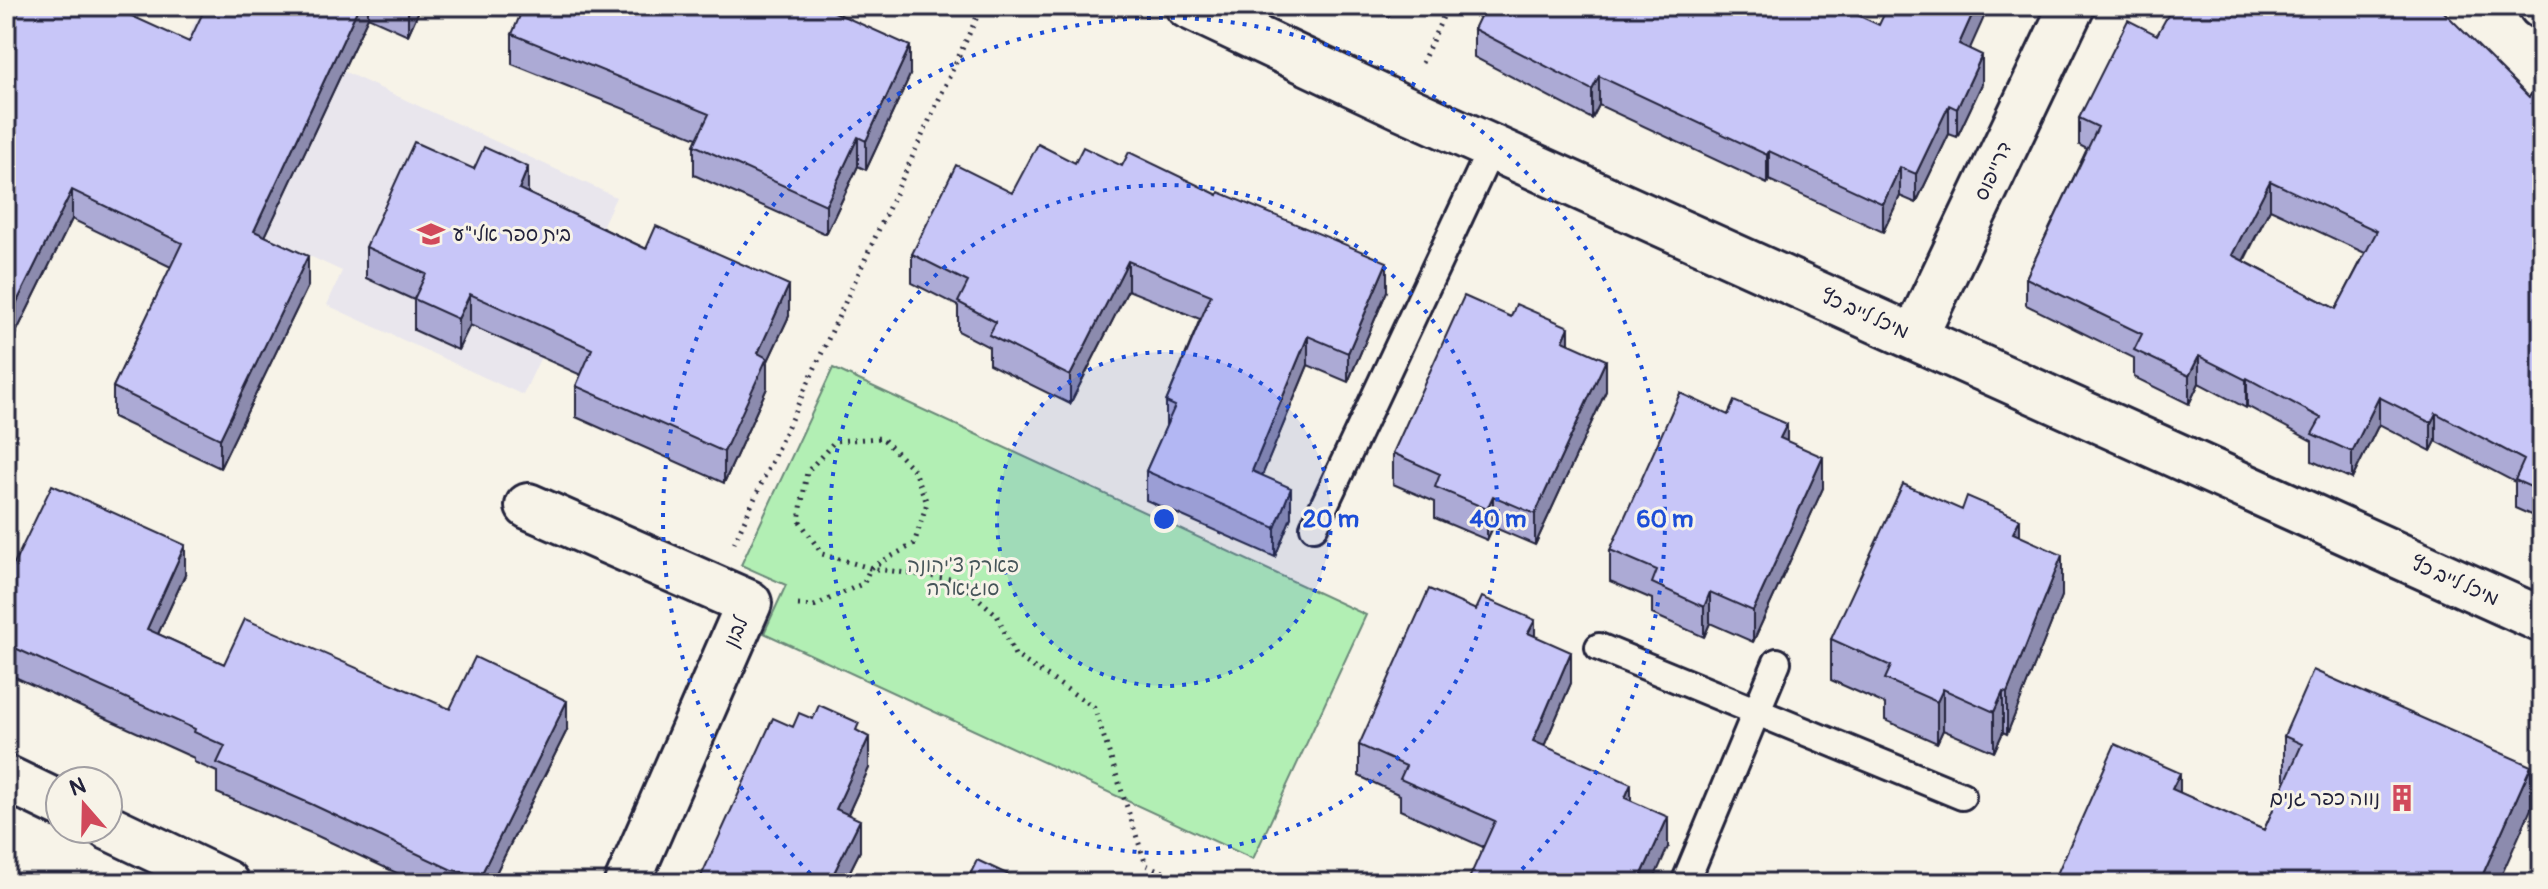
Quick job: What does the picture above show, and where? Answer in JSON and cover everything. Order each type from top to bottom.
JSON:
[{"type":"street","name":"מיכל לייב כץ","points":[[1188,6],[1402,107],[2542,620]]},
{"type":"street","name":"דרייפוס","points":[[1915,336],[2072,6]]},
{"type":"street","points":[[528,506],[731,595]]},
{"type":"street","name":"לבון","points":[[627,883],[731,595]]},
{"type":"street","points":[[6,778],[44,796]]},
{"type":"street","points":[[124,835],[219,881]]},
{"type":"lane","points":[[1314,527],[1492,147]]},
{"type":"lane","points":[[1599,647],[1962,796]]},
{"type":"lane","points":[[1685,883],[1777,662]]},
{"type":"path","points":[[982,6],[731,595],[814,606],[864,583],[870,568],[914,544],[927,503],[913,469],[882,438],[835,441],[807,472],[799,520],[822,554],[870,568],[957,580],[997,615],[1015,655],[1094,707],[1146,865],[1190,883]]},
{"type":"path","points":[[1402,107],[1448,6]]},
{"type":"shaded area","name":"בית ספר אלי\"ע","points":[[202,6],[616,197],[523,395],[327,305],[342,271],[125,171]]},
{"type":"green space","name":"פארק צ'יהונה סוגיארה","points":[[833,368],[1366,615],[1253,859],[764,633],[786,585],[741,565]]},
{"type":"building","points":[[21,6],[110,6],[189,42],[206,6],[231,6],[244,12],[246,6],[359,6],[254,231],[308,256],[220,439],[113,387],[182,243],[72,190],[6,324],[6,36]]},
{"type":"building","points":[[524,6],[821,6],[910,46],[866,141],[858,137],[826,205],[694,145],[709,114],[512,34]]},
{"type":"building","points":[[1485,6],[1838,6],[1879,25],[1888,6],[1976,6],[1959,44],[1982,55],[1957,109],[1949,105],[1916,174],[1900,167],[1883,204],[1769,151],[1767,155],[1599,76],[1592,90],[1474,29]]},
{"type":"building","points":[[2173,6],[2438,6],[2529,97],[2542,82],[2542,492],[2515,480],[2524,460],[2436,413],[2431,423],[2379,397],[2352,452],[2312,434],[2321,418],[2247,378],[2199,356],[2189,376],[2134,350],[2142,334],[2026,278],[2098,127],[2079,118],[2128,20],[2157,35]],"holes":[[[2270,181],[2377,231],[2336,309],[2232,255]]]},
{"type":"building","points":[[414,142],[474,169],[484,147],[528,167],[519,189],[646,249],[656,226],[789,285],[758,353],[767,358],[724,452],[576,386],[592,349],[470,294],[458,319],[414,299],[426,274],[366,247]]},
{"type":"building","points":[[1038,144],[1075,163],[1083,147],[1122,166],[1129,152],[1218,195],[1219,192],[1387,262],[1348,353],[1308,336],[1252,471],[1291,488],[1275,528],[1146,471],[1175,406],[1166,402],[1211,295],[1128,261],[1070,376],[989,335],[996,322],[958,302],[968,282],[912,254],[956,165],[1012,193]]},
{"type":"building","points":[[1464,296],[1511,317],[1516,304],[1569,327],[1563,341],[1606,360],[1535,514],[1493,496],[1487,509],[1435,487],[1440,474],[1393,453]]},
{"type":"building","points":[[1680,393],[1728,415],[1734,401],[1787,424],[1780,438],[1823,457],[1753,611],[1710,592],[1704,607],[1652,583],[1657,570],[1610,550]]},
{"type":"building","points":[[1903,484],[1962,510],[1967,496],[2020,519],[2013,533],[2062,555],[2007,693],[2003,692],[1994,712],[1943,689],[1937,702],[1885,679],[1891,666],[1831,639]]},
{"type":"building","points":[[52,485],[185,545],[147,629],[224,664],[245,619],[450,709],[475,657],[567,701],[481,875],[452,870],[217,763],[225,746],[194,732],[195,729],[6,644],[6,565],[12,568]]},
{"type":"building","points":[[1429,589],[1476,610],[1482,597],[1535,620],[1528,633],[1571,652],[1533,741],[1631,784],[1625,798],[1668,817],[1638,883],[1467,883],[1495,821],[1400,779],[1406,766],[1359,745]]},
{"type":"building","name":"נווה כפר גנים","points":[[2313,670],[2531,766],[2479,883],[2053,883],[2115,744],[2180,773],[2172,789],[2264,830],[2302,744],[2284,736]]},
{"type":"building","points":[[819,705],[859,723],[856,730],[869,737],[836,809],[860,820],[829,883],[806,874],[801,883],[698,883],[773,718],[793,727],[799,713],[813,719]]},
{"type":"building","points":[[977,860],[1026,883],[966,883]]},
{"type":"building","points":[[1189,872],[1214,883],[1184,883]]},
{"type":"place","name":"בית ספר אלי\"ע","points":[[431,234]]},
{"type":"place","name":"נווה כפר גנים","points":[[2402,798]]}]
